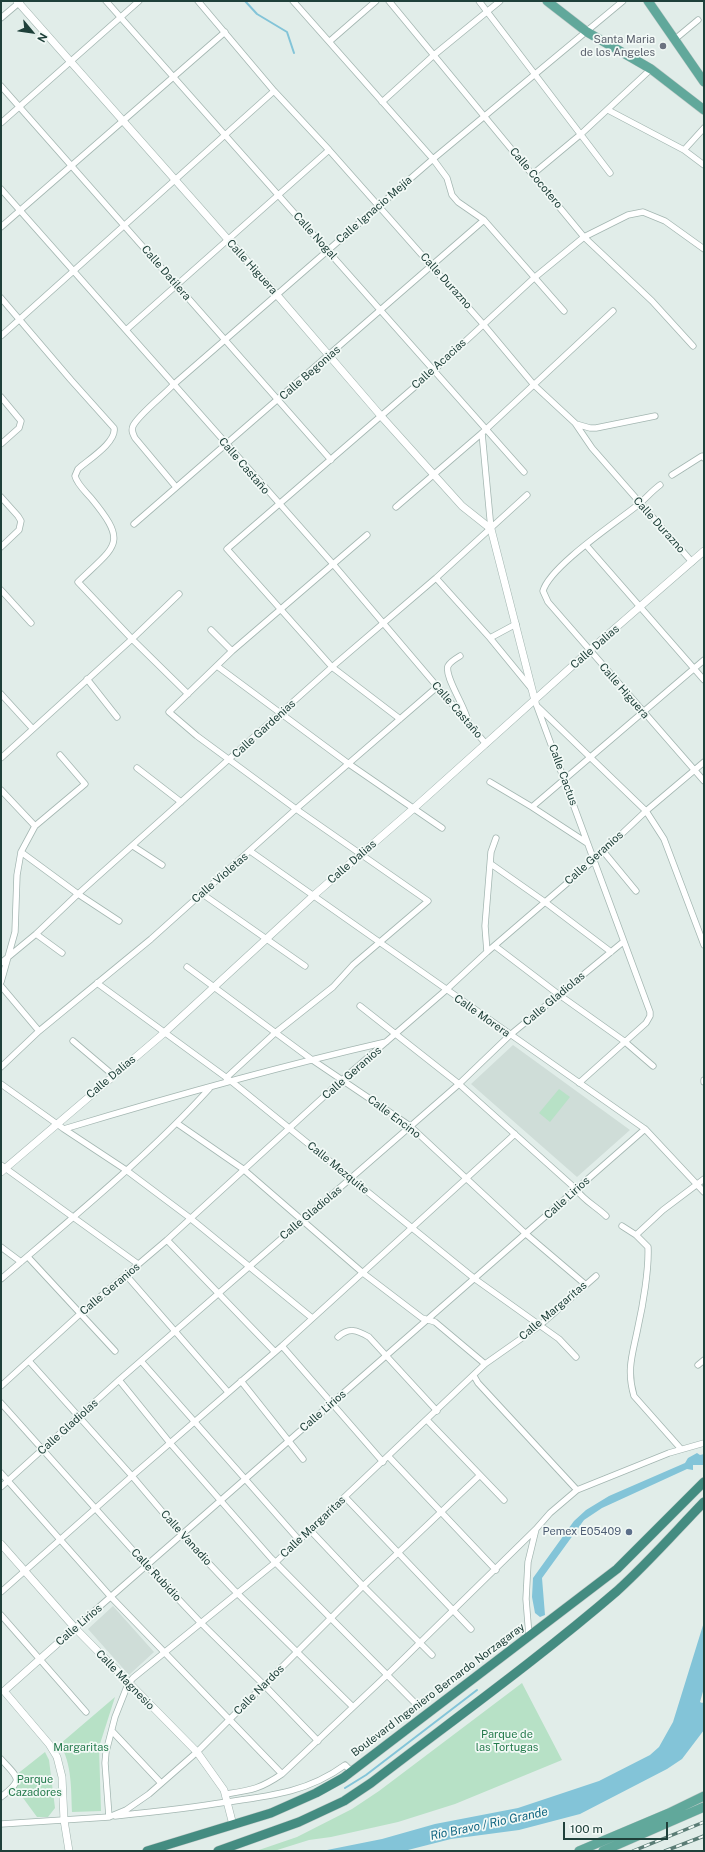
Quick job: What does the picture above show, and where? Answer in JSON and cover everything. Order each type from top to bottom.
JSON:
[{"type":"highway","name":"Boulevard Ingeniero Bernardo Norzagaray","points":[[148,1851],[271,1813],[316,1793],[529,1636],[617,1569],[704,1482]]},
{"type":"highway","points":[[218,1851],[299,1822],[344,1801],[355,1794],[539,1655],[617,1590],[640,1569],[704,1502]]},
{"type":"highway","points":[[654,1532],[664,1544]]},
{"type":"main road","points":[[547,1],[588,32],[651,69],[704,110]]},
{"type":"main road","points":[[648,1],[704,82]]},
{"type":"main road","points":[[603,1851],[671,1818],[704,1796]]},
{"type":"main road","points":[[579,1851],[704,1807]]},
{"type":"street","name":"Calle Nogal","points":[[106,1],[174,76],[277,195],[328,250],[483,431],[524,472]]},
{"type":"street","points":[[1,123],[139,1]]},
{"type":"street","name":"Calle Durazno","points":[[198,1],[274,91],[329,150],[378,207],[432,266],[534,385],[574,424],[592,448],[692,562]]},
{"type":"street","points":[[293,1],[433,159],[447,178],[452,195],[458,202],[484,220],[564,311]]},
{"type":"street","points":[[330,41],[376,1]]},
{"type":"street","name":"Calle Cocotero","points":[[390,1],[584,237],[652,301],[693,346]]},
{"type":"street","points":[[479,1],[610,172]]},
{"type":"street","points":[[382,102],[434,55],[500,1]]},
{"type":"street","name":"Calle Ignacio Mejía","points":[[176,487],[138,444],[132,433],[132,428],[139,419],[173,385],[226,341],[433,159],[535,73],[588,32],[623,1]]},
{"type":"street","points":[[1,18],[19,2]]},
{"type":"street","name":"Calle Higuera","points":[[19,2],[70,62],[277,295],[381,416],[462,506],[491,529]]},
{"type":"street","points":[[674,40],[698,20]]},
{"type":"street","points":[[1,227],[225,32]]},
{"type":"street","points":[[533,174],[608,110],[651,69]]},
{"type":"street","name":"Calle Datilera","points":[[1,86],[331,460]]},
{"type":"street","points":[[1,336],[274,91]]},
{"type":"street","points":[[608,110],[684,150],[704,165]]},
{"type":"street","points":[[684,150],[704,128]]},
{"type":"street","points":[[126,330],[329,150]]},
{"type":"street","name":"Calle Castaño","points":[[1,189],[278,505],[333,564],[486,744]]},
{"type":"street","name":"Calle Acacias","points":[[280,610],[227,549],[433,371],[534,278],[584,237],[616,220],[637,213],[648,214],[665,221],[704,249]]},
{"type":"street","name":"Calle Begonias","points":[[134,524],[380,312],[484,220]]},
{"type":"street","points":[[1,298],[112,424],[115,432],[110,443],[78,469],[75,476],[104,514],[114,533],[113,545],[108,552],[78,582],[132,639],[188,694]]},
{"type":"street","points":[[396,507],[534,385],[613,311]]},
{"type":"street","points":[[1,397],[21,421],[20,428],[1,444]]},
{"type":"street","points":[[574,424],[583,427],[596,428],[655,416]]},
{"type":"street","points":[[483,431],[491,529]]},
{"type":"street","points":[[672,475],[702,456],[704,458]]},
{"type":"street","points":[[660,485],[640,504],[586,545],[704,680]]},
{"type":"street","name":"Calle Gardenias","points":[[1,963],[36,934],[78,894],[230,760],[332,667],[436,578],[527,495]]},
{"type":"street","points":[[1,497],[21,521],[19,530],[1,547]]},
{"type":"street","name":"Calle Cactus","points":[[491,529],[536,703],[565,779],[650,1016],[646,1023],[624,1041]]},
{"type":"street","points":[[229,1079],[276,1033],[334,987],[353,965],[428,901],[296,809],[197,736],[169,712],[232,651],[367,535]]},
{"type":"street","name":"Calle Higuera","points":[[586,545],[550,576],[545,586],[544,595],[548,602],[643,713],[704,781]]},
{"type":"street","name":"Calle Dalias","points":[[3,1168],[164,1033],[313,896],[414,809],[486,744],[536,703],[589,650],[641,607],[704,551]]},
{"type":"street","points":[[436,578],[490,638],[532,689]]},
{"type":"street","points":[[1,590],[31,623]]},
{"type":"street","points":[[1,758],[32,728],[132,639],[179,594]]},
{"type":"street","points":[[280,610],[332,667],[400,719]]},
{"type":"street","points":[[490,638],[516,624]]},
{"type":"street","points":[[212,630],[232,651]]},
{"type":"street","points":[[460,656],[450,663],[447,672],[454,690],[466,711],[468,722]]},
{"type":"street","points":[[532,807],[704,660]]},
{"type":"street","points":[[217,666],[349,764],[442,828]]},
{"type":"street","points":[[87,679],[117,717]]},
{"type":"street","name":"Calle Violetas","points":[[1,1067],[39,1031],[151,939],[296,809],[437,687]]},
{"type":"street","points":[[1,694],[32,728]]},
{"type":"street","points":[[536,703],[646,811],[664,839],[704,945]]},
{"type":"street","points":[[1,982],[15,932],[17,875],[21,852],[35,826],[85,784],[60,754]]},
{"type":"street","name":"Calle Geranios","points":[[1,1386],[81,1313],[167,1240],[243,1169],[342,1080],[397,1034],[486,952],[495,946],[594,860],[646,811],[704,762]]},
{"type":"street","points":[[137,768],[181,802]]},
{"type":"street","points":[[490,782],[588,843]]},
{"type":"street","points":[[1,790],[35,826]]},
{"type":"street","points":[[486,952],[485,926],[491,852],[496,838]]},
{"type":"street","points":[[132,846],[162,865]]},
{"type":"street","name":"Calle Morera","points":[[250,851],[645,1129],[704,1192]]},
{"type":"street","points":[[603,851],[636,891]]},
{"type":"street","points":[[21,852],[78,894],[119,921]]},
{"type":"street","points":[[491,864],[545,902],[611,952]]},
{"type":"street","points":[[201,893],[305,966]]},
{"type":"street","points":[[36,934],[62,954]]},
{"type":"street","name":"Calle Gladiolas","points":[[1,1487],[43,1451],[140,1361],[459,1084],[510,1035],[623,942]]},
{"type":"street","points":[[495,946],[558,994],[624,1041],[654,1066]]},
{"type":"street","name":"Calle Encino","points":[[187,967],[311,1059],[410,1126],[526,1234],[586,1285]]},
{"type":"street","name":"Calle Mezquite","points":[[97,983],[229,1079],[475,1279],[559,1340],[576,1357]]},
{"type":"street","points":[[1,986],[39,1031]]},
{"type":"street","points":[[360,1006],[459,1084],[576,1190],[580,1196],[594,1205],[606,1216]]},
{"type":"street","points":[[578,1083],[624,1041]]},
{"type":"street","points":[[73,1042],[113,1075]]},
{"type":"street","points":[[64,1129],[154,1102],[209,1088],[229,1079],[387,1042]]},
{"type":"street","points":[[1,1084],[64,1129],[126,1170],[190,1218],[250,1265],[312,1318]]},
{"type":"street","points":[[1,1279],[75,1217],[178,1124],[209,1088]]},
{"type":"street","points":[[178,1124],[243,1169],[363,1273],[422,1318],[435,1322],[485,1364]]},
{"type":"street","name":"Calle Lirios","points":[[2,1690],[40,1659],[221,1502],[645,1129]]},
{"type":"street","points":[[1,1592],[282,1346],[515,1134]]},
{"type":"street","points":[[3,1168],[75,1217],[138,1264]]},
{"type":"street","points":[[636,1235],[663,1210],[704,1179]]},
{"type":"street","points":[[622,1226],[647,1244],[648,1250],[640,1316],[629,1374],[634,1396],[642,1407],[681,1449]]},
{"type":"street","points":[[167,1240],[275,1352]]},
{"type":"street","points":[[1,1247],[21,1262]]},
{"type":"street","points":[[28,1257],[115,1351]]},
{"type":"street","points":[[126,1275],[228,1392]]},
{"type":"street","name":"Calle Margaritas","points":[[109,1817],[105,1763],[115,1717],[128,1684],[200,1622],[276,1562],[389,1457],[485,1364],[539,1326],[596,1276]]},
{"type":"street","points":[[338,1336],[345,1331],[350,1330],[362,1333],[369,1337],[437,1410]]},
{"type":"street","points":[[282,1346],[382,1462]]},
{"type":"street","points":[[698,1365],[704,1360]]},
{"type":"street","name":"Calle Vanadio","points":[[29,1361],[78,1418],[132,1476],[182,1535],[238,1593],[354,1707]]},
{"type":"street","points":[[140,1361],[299,1540]]},
{"type":"street","points":[[474,1376],[478,1383],[577,1490]]},
{"type":"street","points":[[119,1380],[170,1443],[221,1502],[276,1562],[386,1676],[414,1702]]},
{"type":"street","points":[[241,1381],[303,1459]]},
{"type":"street","name":"Calle Rubidio","points":[[1,1403],[147,1566],[200,1622],[318,1741]]},
{"type":"street","points":[[427,1420],[479,1476],[504,1500]]},
{"type":"street","points":[[226,1794],[265,1786],[282,1774],[496,1570],[550,1513],[577,1490],[681,1449],[704,1443]]},
{"type":"street","points":[[389,1457],[496,1570]]},
{"type":"street","points":[[1,1472],[111,1597],[282,1774]]},
{"type":"street","name":"Calle Nardos","points":[[1,1824],[109,1817],[126,1810],[161,1783],[196,1752],[363,1586],[479,1476]]},
{"type":"street","points":[[345,1497],[471,1629]]},
{"type":"street","points":[[529,1636],[526,1599],[528,1562],[536,1529]]},
{"type":"street","points":[[310,1530],[363,1586],[432,1654]]},
{"type":"street","name":"Calle Magnesio","points":[[1,1544],[75,1628],[196,1752],[219,1782],[226,1794],[233,1825]]},
{"type":"street","points":[[1,1615],[86,1712]]},
{"type":"street","points":[[2,1690],[49,1744],[58,1757],[62,1777],[64,1820],[68,1851]]},
{"type":"street","points":[[112,1731],[161,1783]]},
{"type":"street","points":[[1,1759],[16,1775],[17,1781],[15,1786],[1,1797]]},
{"type":"street","points":[[109,1817],[228,1802],[294,1791],[348,1768]]},
{"type":"shaded area","points":[[513,1045],[630,1130],[577,1177],[471,1084]]},
{"type":"shaded area","points":[[113,1606],[154,1652],[129,1675],[88,1629]]},
{"type":"green space","points":[[559,1089],[570,1097],[550,1122],[539,1113]]},
{"type":"green space","name":"Parque de las Tortugas","points":[[522,1683],[562,1760],[455,1804],[398,1822],[331,1837],[309,1840],[274,1851],[256,1851],[297,1837],[352,1809],[379,1791]]},
{"type":"green space","name":"Margaritas","points":[[115,1697],[99,1747],[101,1811],[72,1812],[69,1768],[60,1744]]},
{"type":"green space","name":"Parque Cazadores","points":[[45,1752],[49,1760],[55,1808],[48,1817],[37,1817],[15,1787],[16,1775]]},
{"type":"water","points":[[697,1453],[700,1455],[704,1454],[704,1465],[693,1465],[693,1470],[687,1469],[602,1508],[584,1520],[542,1578],[545,1615],[540,1617],[535,1613],[532,1597],[533,1578],[574,1521],[586,1510],[609,1496],[685,1463],[688,1458]]},
{"type":"water","name":"Río Bravo / Rio Grande","points":[[704,1622],[704,1688],[700,1702],[704,1702],[704,1730],[682,1759],[667,1769],[580,1814],[519,1830],[451,1839],[404,1851],[322,1851],[382,1839],[435,1824],[518,1808],[599,1781],[650,1755],[659,1747],[673,1722]]},
{"type":"waterway","points":[[245,1],[257,14],[287,32],[294,53]]},
{"type":"waterway","points":[[345,1788],[366,1775],[477,1690]]},
{"type":"railway","points":[[633,1851],[704,1822]]},
{"type":"railway","points":[[665,1851],[704,1836]]},
{"type":"place","name":"Santa Maria de los Angeles","points":[[663,46]]},
{"type":"place","name":"Pemex E05409","points":[[629,1532]]}]
